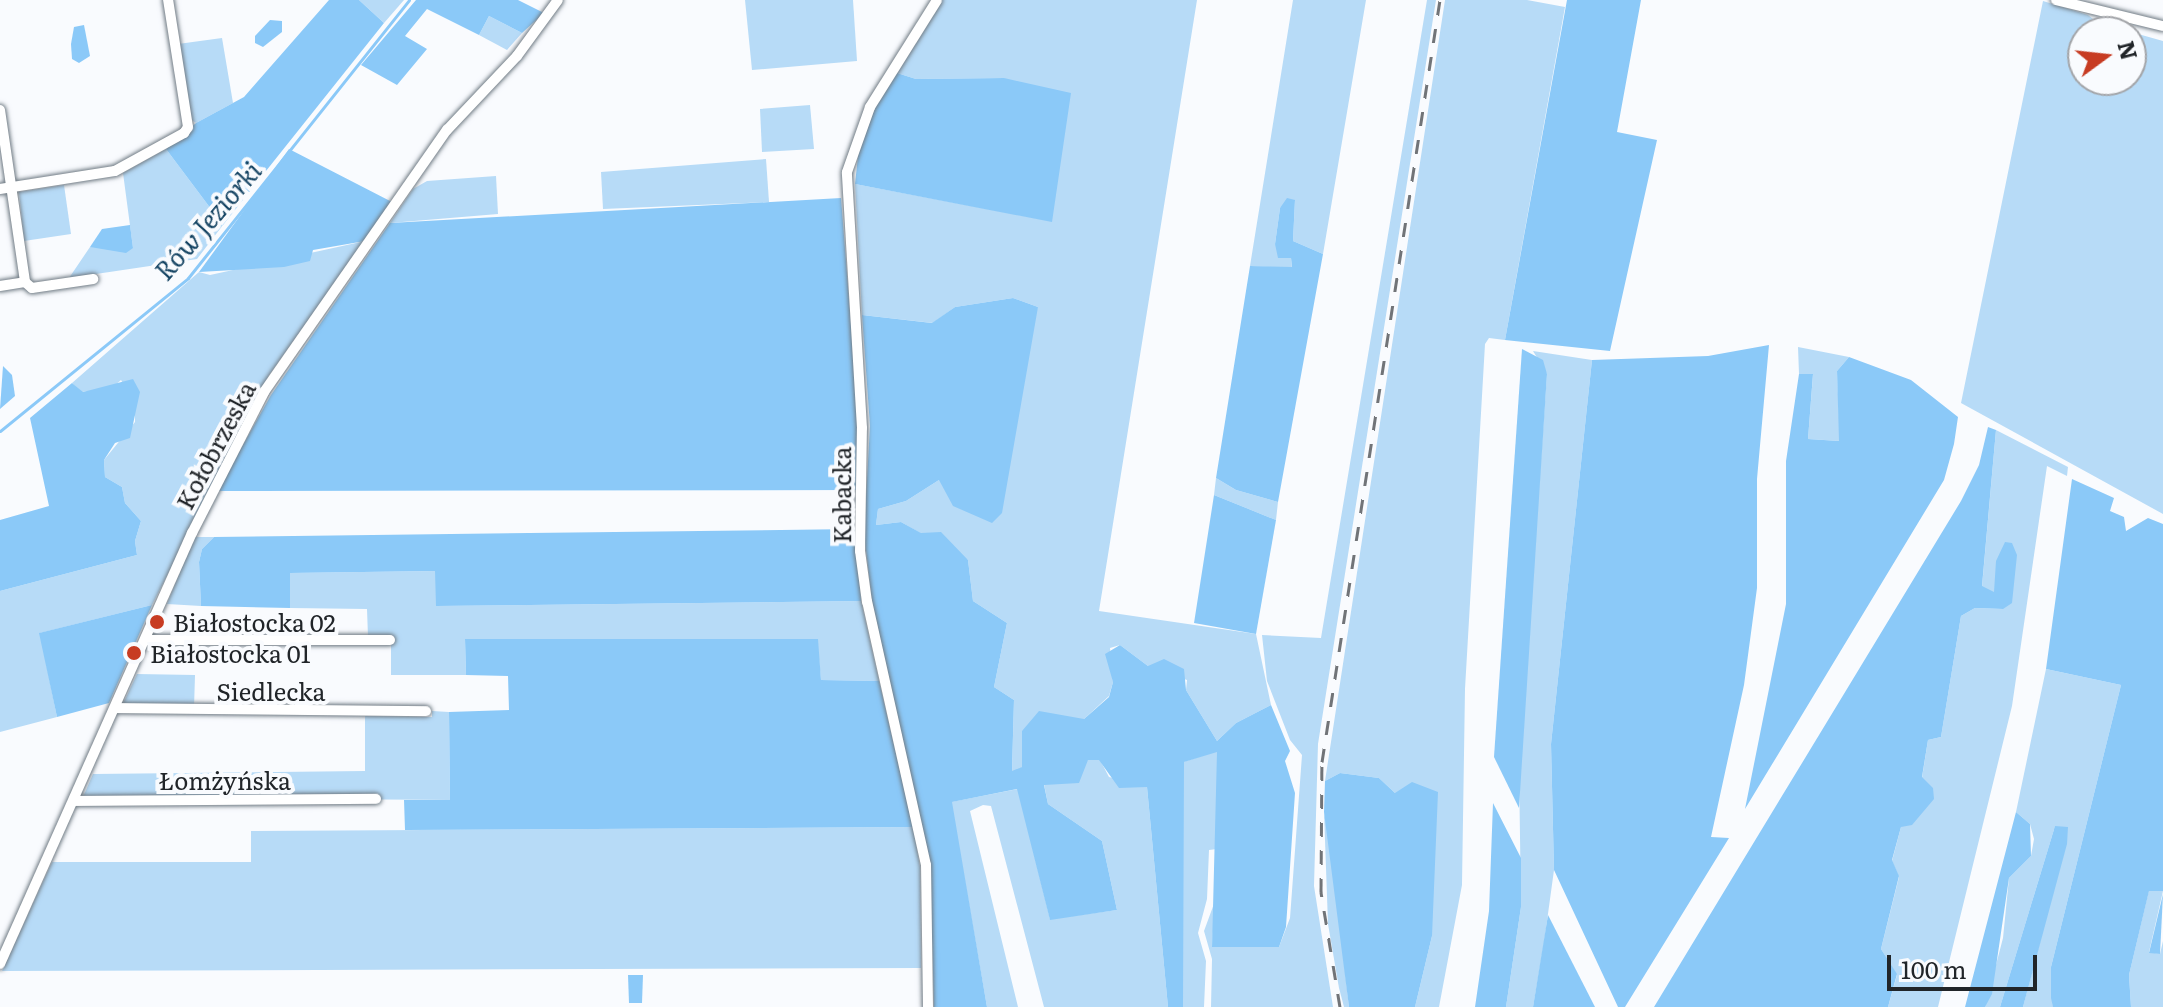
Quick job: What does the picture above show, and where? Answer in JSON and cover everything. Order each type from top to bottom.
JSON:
[{"type":"street","points":[[6,188],[115,171],[179,138],[188,127],[168,0]]},
{"type":"street","name":"Kołobrzeska","points":[[0,964],[231,456],[297,340],[447,130],[517,56],[558,0]]},
{"type":"street","name":"Kabacka","points":[[928,1007],[926,865],[867,602],[860,551],[862,428],[847,172],[870,107],[937,0]]},
{"type":"street","points":[[2056,0],[2163,26]]},
{"type":"street","points":[[0,110],[6,188],[25,282],[32,288],[93,279]]},
{"type":"street","points":[[0,286],[25,282]]},
{"type":"street","points":[[145,640],[390,640]]},
{"type":"street","name":"Siedlecka","points":[[115,708],[426,711]]},
{"type":"street","name":"Łomżyńska","points":[[74,801],[376,799]]},
{"type":"shaded area","points":[[329,0],[359,0],[384,23],[223,225],[166,149],[196,123],[244,97]]},
{"type":"shaded area","points":[[359,0],[404,0],[384,23]]},
{"type":"shaded area","points":[[416,0],[518,0],[544,13],[522,33],[489,16],[479,35],[427,9],[405,36],[427,49],[397,85],[361,65]]},
{"type":"shaded area","points":[[745,0],[853,0],[857,61],[752,70]]},
{"type":"shaded area","points":[[941,0],[1197,0],[1099,611],[1256,634],[1271,705],[1236,723],[1217,741],[1186,690],[1187,680],[1148,666],[1120,645],[1110,648],[1113,682],[1109,696],[1084,719],[1022,731],[1023,767],[1012,772],[1014,700],[994,687],[1007,623],[973,601],[968,560],[901,522],[876,525],[878,509],[906,501],[939,480],[1038,307],[1013,298],[955,307],[933,323],[862,315],[855,184],[1051,221],[1004,78],[916,79],[897,73]]},
{"type":"shaded area","points":[[1293,0],[1366,0],[1323,254],[1293,241],[1295,200],[1280,208],[1275,244],[1291,258],[1292,268],[1250,266]]},
{"type":"shaded area","points":[[1427,0],[1436,0],[1318,744],[1314,886],[1333,1007],[1211,1007],[1212,959],[1204,931],[1215,901],[1212,946],[1279,947],[1290,918],[1302,755],[1290,740],[1267,681],[1262,635],[1321,638]]},
{"type":"shaded area","points":[[1445,0],[1527,0],[1565,7],[1505,340],[1489,338],[1485,344],[1465,689],[1462,885],[1439,1007],[1415,1007],[1432,936],[1395,793],[1379,778],[1340,773],[1325,781]]},
{"type":"shaded area","points":[[1567,0],[1641,0],[1617,132],[1657,140],[1610,351],[1505,340]]},
{"type":"shaded area","points":[[2043,1],[2089,16],[2067,16],[2067,96],[2147,96],[2147,36],[2163,41],[2163,514],[1961,403]]},
{"type":"shaded area","points":[[489,16],[522,33],[507,50],[479,35]]},
{"type":"shaded area","points":[[270,20],[282,21],[282,32],[263,47],[255,43],[255,36]]},
{"type":"shaded area","points":[[84,25],[90,56],[79,63],[72,59],[71,44],[74,27]]},
{"type":"shaded area","points":[[222,38],[233,103],[196,123],[188,117],[178,44]]},
{"type":"shaded area","points":[[897,73],[916,79],[1004,78],[1071,93],[1052,222],[855,184],[859,147],[879,99]]},
{"type":"shaded area","points":[[810,105],[814,149],[762,152],[760,109]]},
{"type":"shaded area","points":[[166,149],[223,225],[197,259],[69,278],[90,247],[133,248],[123,173]]},
{"type":"shaded area","points":[[289,149],[392,202],[365,241],[313,250],[310,261],[284,267],[199,272]]},
{"type":"shaded area","points":[[766,159],[769,202],[603,209],[601,172]]},
{"type":"shaded area","points":[[496,176],[498,214],[390,223],[413,189],[427,181]]},
{"type":"shaded area","points":[[64,185],[71,234],[24,241],[19,192]]},
{"type":"shaded area","points":[[841,198],[858,413],[856,490],[217,491],[271,395],[390,223]]},
{"type":"shaded area","points":[[1287,198],[1295,200],[1293,241],[1323,254],[1278,502],[1236,490],[1216,478],[1250,266],[1292,267],[1291,258],[1278,258],[1275,244],[1280,208]]},
{"type":"shaded area","points":[[130,225],[133,248],[126,253],[90,247],[102,229]]},
{"type":"shaded area","points":[[365,241],[269,375],[152,605],[40,633],[57,717],[0,732],[0,591],[137,555],[135,541],[141,521],[125,503],[122,487],[105,477],[104,460],[135,422],[135,403],[121,380],[112,388],[82,392],[72,383],[199,272],[210,275]]},
{"type":"shaded area","points":[[1013,298],[1038,307],[1002,513],[992,523],[953,506],[939,480],[906,501],[878,509],[876,525],[901,522],[921,533],[941,532],[968,560],[973,601],[1007,623],[994,687],[1014,700],[1012,771],[1022,767],[1022,731],[1039,711],[1084,719],[1109,697],[1113,682],[1105,654],[1120,645],[1148,666],[1164,659],[1184,669],[1186,690],[1217,741],[1236,723],[1271,705],[1290,751],[1285,761],[1295,793],[1286,927],[1279,947],[1212,947],[1217,752],[1184,762],[1183,1007],[1168,1007],[1147,787],[1119,788],[1099,760],[1088,760],[1079,783],[1044,785],[1048,804],[1102,841],[1117,910],[1050,920],[1017,789],[952,802],[987,1007],[934,1007],[930,867],[872,601],[864,533],[870,426],[862,315],[932,323],[955,307]]},
{"type":"shaded area","points":[[1769,345],[1757,479],[1757,588],[1744,685],[1711,837],[1729,838],[1625,1007],[1618,1007],[1554,870],[1551,744],[1592,360],[1708,356]]},
{"type":"shaded area","points":[[1798,347],[1849,357],[1837,371],[1840,441],[1808,439],[1813,375],[1799,374]]},
{"type":"shaded area","points":[[1522,349],[1543,360],[1547,374],[1519,808],[1494,757]]},
{"type":"shaded area","points":[[1533,351],[1592,360],[1551,744],[1554,870],[1533,1007],[1506,1007],[1521,907],[1519,767],[1547,374]]},
{"type":"shaded area","points":[[1849,357],[1911,380],[1958,417],[1954,444],[1944,480],[1745,809],[1786,604],[1786,461],[1799,374],[1813,374],[1808,439],[1839,441],[1837,371]]},
{"type":"shaded area","points":[[3,366],[12,375],[15,396],[0,409]]},
{"type":"shaded area","points":[[133,379],[140,392],[130,438],[115,443],[104,460],[105,477],[122,487],[125,503],[141,521],[135,541],[137,555],[0,591],[0,520],[49,506],[30,418],[72,383],[83,392]]},
{"type":"shaded area","points":[[1988,427],[1996,430],[1982,586],[1994,592],[1996,561],[2005,542],[2012,543],[2017,555],[2012,603],[2003,609],[1975,608],[1961,616],[1941,737],[1928,740],[1922,777],[1933,788],[1934,799],[1912,825],[1901,827],[1892,860],[1899,876],[1881,949],[1897,974],[1888,1007],[1654,1007],[1961,501],[1979,465]]},
{"type":"shaded area","points":[[1996,430],[2068,467],[2067,476],[2047,466],[2012,706],[1938,1007],[1888,1007],[1897,975],[1881,949],[1899,877],[1892,861],[1901,827],[1929,787],[1922,778],[1928,740],[1941,737],[1961,616],[1975,608],[2003,609],[1994,593],[1982,587]]},
{"type":"shaded area","points":[[1216,478],[1236,490],[1278,502],[1276,520],[1214,495]]},
{"type":"shaded area","points":[[2072,479],[2114,498],[2110,511],[2124,517],[2126,531],[2148,518],[2163,524],[2163,891],[2149,891],[2129,975],[2131,1007],[2053,1007],[2051,998],[2051,967],[2121,685],[2046,669]]},
{"type":"shaded area","points":[[1214,495],[1276,520],[1256,634],[1194,623]]},
{"type":"shaded area","points":[[855,529],[861,601],[436,606],[435,571],[290,573],[290,608],[201,606],[199,562],[202,549],[214,537]]},
{"type":"shaded area","points":[[194,537],[214,537],[202,549],[199,562],[201,606],[167,604]]},
{"type":"shaded area","points":[[436,571],[437,606],[861,601],[879,681],[821,680],[817,639],[465,640],[466,675],[391,675],[391,637],[368,637],[367,609],[290,608],[289,573]]},
{"type":"shaded area","points":[[152,605],[109,703],[57,717],[39,633]]},
{"type":"shaded area","points":[[465,639],[818,639],[821,680],[879,681],[913,827],[405,830],[404,800],[450,800],[449,712],[509,710],[508,676],[466,675]]},
{"type":"shaded area","points":[[2046,669],[2121,685],[2051,967],[2053,1007],[2023,1007],[2041,938],[2055,826],[2000,1007],[1985,1007],[2003,938],[2009,878],[2031,856],[2034,839],[2030,824],[2016,812]]},
{"type":"shaded area","points":[[137,674],[195,675],[194,707],[123,704]]},
{"type":"shaded area","points":[[432,711],[449,712],[450,800],[83,797],[93,774],[365,771],[365,716],[432,717]]},
{"type":"shaded area","points":[[1217,751],[1217,849],[1209,850],[1207,899],[1198,933],[1206,961],[1204,1007],[1183,1007],[1183,762]]},
{"type":"shaded area","points":[[1088,760],[1100,760],[1109,777],[1147,787],[1168,1007],[1044,1007],[991,806],[983,805],[970,811],[1018,1007],[987,1007],[951,802],[1018,789],[1050,919],[1117,910],[1102,841],[1048,804],[1044,784]]},
{"type":"shaded area","points":[[1340,773],[1379,778],[1395,793],[1412,782],[1438,792],[1432,936],[1415,1007],[1349,1007],[1324,812],[1325,781]]},
{"type":"shaded area","points":[[1493,803],[1521,858],[1521,907],[1506,1007],[1475,1007],[1489,911]]},
{"type":"shaded area","points":[[1324,812],[1332,855],[1349,1007],[1344,1007],[1339,988],[1328,924]]},
{"type":"shaded area","points":[[2016,812],[2030,824],[2031,856],[2009,878],[1992,994],[1985,1007],[1965,1007]]},
{"type":"shaded area","points":[[2055,826],[2068,827],[2067,844],[2023,1007],[2000,1007]]},
{"type":"shaded area","points":[[913,827],[920,867],[921,968],[2,971],[52,862],[251,862],[251,831]]},
{"type":"shaded area","points":[[2149,890],[2163,891],[2149,952],[2160,954],[2163,941],[2163,1007],[2131,1007],[2129,975]]},
{"type":"shaded area","points":[[2163,894],[2160,954],[2149,953]]},
{"type":"shaded area","points":[[1548,915],[1595,1007],[1533,1007]]},
{"type":"shaded area","points":[[628,975],[643,975],[642,1003],[629,1003]]},
{"type":"waterway","name":"Rów Jeziorki","points":[[0,431],[188,278],[409,0]]},
{"type":"railway","points":[[1340,1007],[1321,892],[1322,762],[1440,0]]},
{"type":"place","name":"Białostocka 02","points":[[157,622]]},
{"type":"place","name":"Białostocka 01","points":[[134,653]]}]
